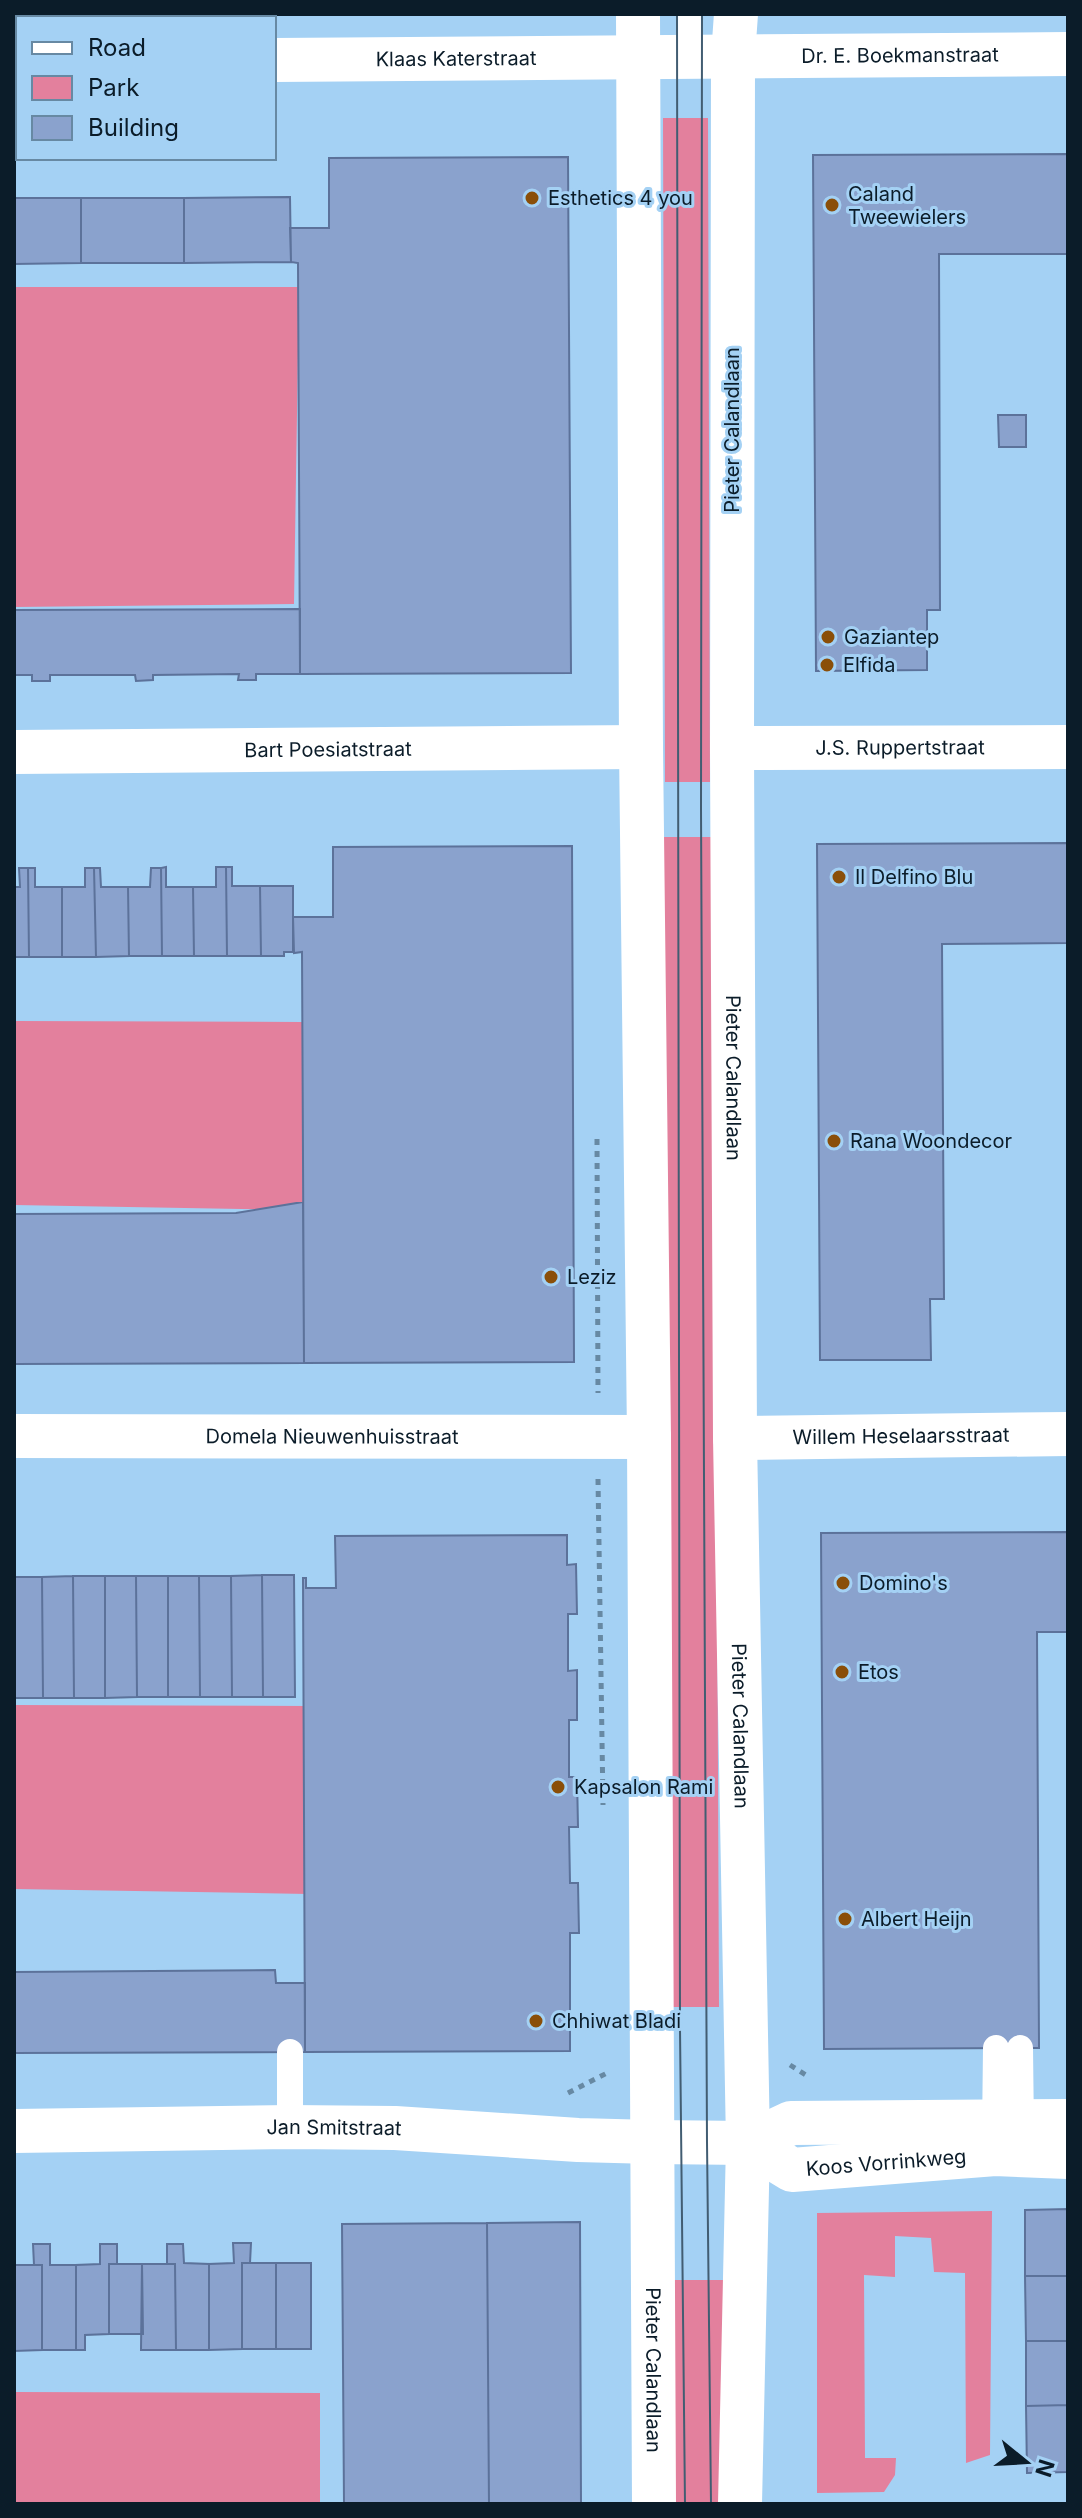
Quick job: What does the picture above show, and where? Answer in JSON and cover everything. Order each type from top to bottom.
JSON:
[{"type":"street","name":"Pieter Calandlaan","points":[[638,14],[654,2504]]},
{"type":"street","name":"Klaas Katerstraat","points":[[276,60],[638,58],[690,35]]},
{"type":"street","name":"Dr. E. Boekmanstraat","points":[[690,35],[1068,54]]},
{"type":"street","name":"Pieter Calandlaan","points":[[734,35],[732,748],[735,1438],[748,2143],[740,2504]]},
{"type":"street","name":"Bart Poesiatstraat","points":[[14,752],[641,747]]},
{"type":"street","name":"J.S. Ruppertstraat","points":[[732,748],[1068,747]]},
{"type":"street","name":"Willem Heselaarsstraat","points":[[735,1438],[1068,1434]]},
{"type":"street","name":"Domela Nieuwenhuisstraat","points":[[14,1436],[649,1437]]},
{"type":"street","name":"Koos Vorrinkweg","points":[[748,2143],[792,2170],[1008,2138],[1068,2121]]},
{"type":"street","name":"Jan Smitstraat","points":[[14,2131],[395,2128],[652,2142]]},
{"type":"street","name":"Koos Vorrinkweg","points":[[1008,2138],[1068,2157]]},
{"type":"street","points":[[652,2142],[748,2143]]},
{"type":"lane","points":[[1008,2048],[1008,2138]]},
{"type":"lane","points":[[290,2052],[290,2127]]},
{"type":"green space","points":[[663,118],[708,118],[710,782],[665,782]]},
{"type":"green space","points":[[14,287],[299,287],[294,604],[14,607]]},
{"type":"green space","points":[[662,837],[714,837],[719,2007],[667,2007]]},
{"type":"green space","points":[[14,1021],[302,1022],[303,1210],[14,1205]]},
{"type":"green space","points":[[14,1705],[307,1706],[308,1894],[14,1889]]},
{"type":"green space","points":[[992,2211],[990,2455],[966,2463],[965,2273],[934,2272],[931,2238],[895,2236],[895,2277],[864,2275],[865,2458],[896,2458],[895,2475],[884,2492],[817,2493],[817,2213]]},
{"type":"green space","points":[[674,2280],[726,2280],[726,2504],[674,2504]]},
{"type":"green space","points":[[14,2392],[320,2393],[320,2504],[14,2504]]},
{"type":"building","points":[[1068,154],[1068,254],[939,254],[940,610],[927,610],[927,670],[816,671],[813,155]]},
{"type":"building","points":[[568,157],[571,673],[300,674],[298,263],[291,262],[290,228],[329,228],[329,158]]},
{"type":"building","points":[[290,197],[291,262],[184,263],[184,198]]},
{"type":"building","points":[[14,198],[81,198],[81,263],[14,264]]},
{"type":"building","points":[[81,198],[184,198],[184,263],[81,263]]},
{"type":"building","points":[[998,415],[1026,415],[1026,447],[999,447]]},
{"type":"building","points":[[300,609],[300,674],[256,674],[256,680],[238,680],[239,674],[153,675],[153,680],[136,681],[135,675],[50,675],[50,681],[32,681],[32,675],[14,675],[14,610]]},
{"type":"building","points":[[1068,843],[1068,943],[942,944],[944,1299],[930,1299],[931,1360],[820,1360],[817,844]]},
{"type":"building","points":[[572,846],[574,1362],[304,1363],[302,952],[294,953],[293,917],[333,917],[333,847]]},
{"type":"building","points":[[166,867],[166,887],[193,887],[194,956],[162,956],[161,868]]},
{"type":"building","points":[[216,867],[226,867],[227,956],[194,956],[193,887],[216,887]]},
{"type":"building","points":[[226,867],[232,867],[232,886],[260,886],[261,956],[227,956]]},
{"type":"building","points":[[19,868],[28,868],[29,957],[14,957],[14,887],[20,887]]},
{"type":"building","points":[[28,868],[35,868],[35,887],[62,887],[62,957],[29,957]]},
{"type":"building","points":[[85,868],[94,868],[96,957],[62,957],[62,887],[85,887]]},
{"type":"building","points":[[94,868],[100,868],[101,887],[128,887],[129,956],[96,957]]},
{"type":"building","points":[[151,868],[161,868],[162,956],[129,956],[128,887],[150,887]]},
{"type":"building","points":[[260,886],[293,886],[293,952],[284,952],[284,956],[261,956]]},
{"type":"building","points":[[303,1202],[304,1363],[14,1364],[14,1214],[236,1213]]},
{"type":"building","points":[[1068,1532],[1068,1632],[1037,1632],[1039,2048],[824,2049],[821,1533]]},
{"type":"building","points":[[567,1535],[567,1565],[576,1564],[577,1614],[568,1614],[568,1671],[577,1670],[577,1720],[569,1720],[569,1777],[577,1777],[578,1827],[569,1827],[570,1883],[578,1883],[579,1933],[570,1933],[570,2051],[305,2052],[303,1578],[306,1578],[306,1588],[336,1588],[335,1536]]},
{"type":"building","points":[[262,1575],[263,1697],[232,1697],[231,1576]]},
{"type":"building","points":[[262,1575],[294,1575],[295,1697],[263,1697]]},
{"type":"building","points":[[73,1576],[105,1576],[105,1698],[74,1698]]},
{"type":"building","points":[[73,1576],[74,1698],[43,1698],[42,1577]]},
{"type":"building","points":[[105,1576],[136,1576],[137,1697],[105,1698]]},
{"type":"building","points":[[136,1576],[168,1576],[168,1697],[137,1697]]},
{"type":"building","points":[[168,1576],[199,1576],[200,1697],[168,1697]]},
{"type":"building","points":[[199,1576],[231,1576],[232,1697],[200,1697]]},
{"type":"building","points":[[14,1577],[42,1577],[43,1698],[14,1698]]},
{"type":"building","points":[[275,1970],[276,1983],[305,1983],[305,2052],[14,2053],[14,1972]]},
{"type":"building","points":[[1068,2209],[1068,2276],[1025,2276],[1025,2210]]},
{"type":"building","points":[[580,2222],[581,2504],[489,2504],[487,2223]]},
{"type":"building","points":[[487,2223],[489,2504],[344,2504],[342,2224]]},
{"type":"building","points":[[233,2243],[251,2243],[250,2263],[242,2263],[242,2349],[209,2350],[209,2264],[234,2263]]},
{"type":"building","points":[[33,2244],[50,2244],[50,2265],[76,2265],[76,2350],[42,2350],[42,2265],[34,2265]]},
{"type":"building","points":[[100,2244],[117,2244],[117,2264],[109,2264],[109,2334],[85,2335],[85,2350],[76,2350],[76,2265],[100,2264]]},
{"type":"building","points":[[167,2244],[183,2244],[184,2263],[209,2264],[209,2350],[176,2350],[175,2264],[167,2264]]},
{"type":"building","points":[[242,2263],[276,2263],[276,2349],[242,2349]]},
{"type":"building","points":[[276,2263],[311,2263],[311,2349],[276,2349]]},
{"type":"building","points":[[109,2264],[142,2264],[143,2334],[109,2334]]},
{"type":"building","points":[[142,2264],[175,2264],[176,2350],[141,2350]]},
{"type":"building","points":[[14,2265],[42,2265],[42,2350],[14,2351]]},
{"type":"building","points":[[1025,2276],[1068,2276],[1068,2341],[1026,2341]]},
{"type":"building","points":[[1026,2341],[1068,2341],[1068,2405],[1026,2406]]},
{"type":"building","points":[[1068,2405],[1068,2472],[1027,2473],[1026,2406]]},
{"type":"tram line","points":[[677,14],[680,2029],[685,2504]]},
{"type":"tram line","points":[[702,14],[701,809],[711,2504]]},
{"type":"place","name":"Esthetics 4 you","points":[[532,198]]},
{"type":"place","name":"Caland Tweewielers","points":[[832,205]]},
{"type":"place","name":"Gaziantep","points":[[828,637]]},
{"type":"place","name":"Elfida","points":[[827,665]]},
{"type":"place","name":"Il Delfino Blu","points":[[839,877]]},
{"type":"place","name":"Rana Woondecor","points":[[834,1141]]},
{"type":"place","name":"Leziz","points":[[551,1277]]},
{"type":"place","name":"Domino's","points":[[843,1583]]},
{"type":"place","name":"Etos","points":[[842,1672]]},
{"type":"place","name":"Kapsalon Rami","points":[[558,1787]]},
{"type":"place","name":"Albert Heijn","points":[[845,1919]]},
{"type":"place","name":"Chhiwat Bladi","points":[[536,2021]]}]
